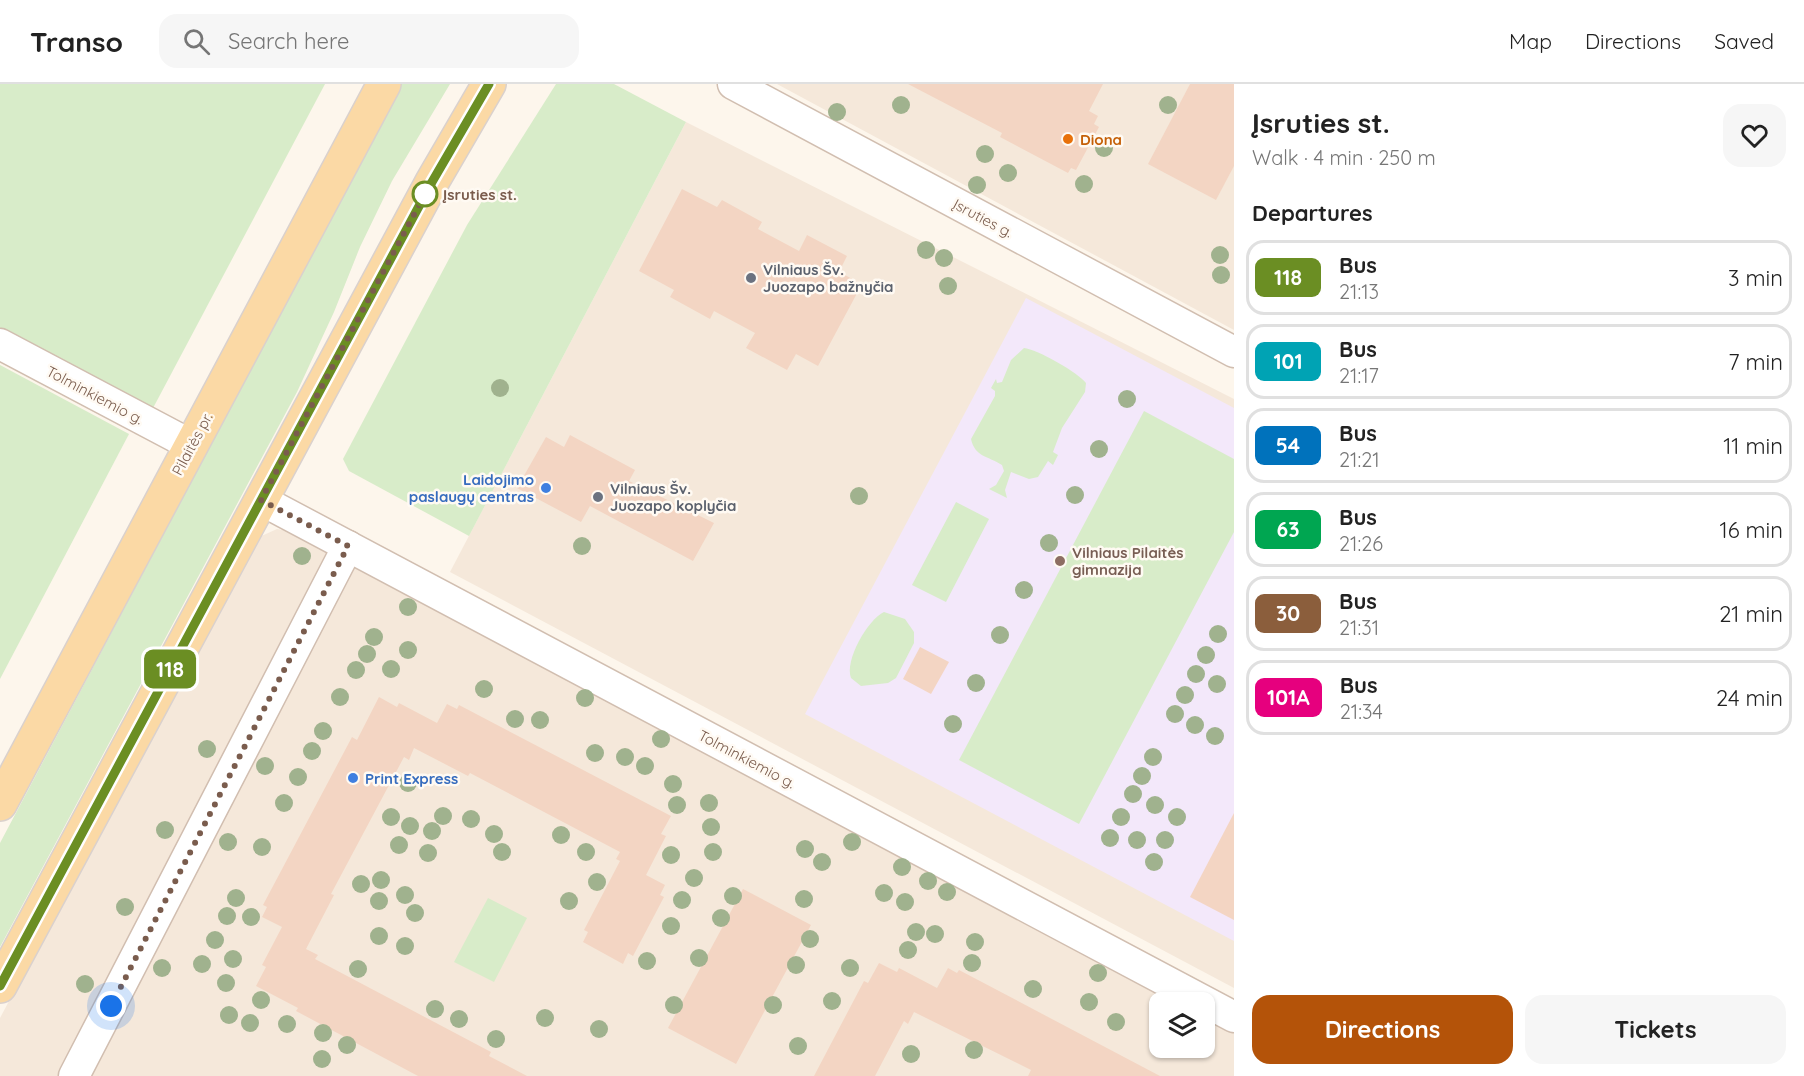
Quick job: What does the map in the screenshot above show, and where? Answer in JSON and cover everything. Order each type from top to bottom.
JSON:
[{"type":"main road","name":"Pilaitės pr.","points":[[0,804],[384,84]]},
{"type":"main road","points":[[0,986],[432,182],[489,84]]},
{"type":"street","name":"Įsruties g.","points":[[733,84],[1234,352]]},
{"type":"street","name":"Tolminkiemio g.","points":[[0,344],[191,445]]},
{"type":"street","name":"Tolminkiemio g.","points":[[261,500],[1234,1017]]},
{"type":"street","points":[[74,1076],[348,546]]},
{"type":"shaded area","points":[[777,84],[1234,84],[1234,330]]},
{"type":"shaded area","points":[[686,122],[1234,399],[1234,988],[450,572]]},
{"type":"shaded area","name":"Vilniaus Pilaitės gimnazija","points":[[1026,298],[1234,408],[1234,941],[805,714]]},
{"type":"shaded area","points":[[277,529],[288,531],[1165,992],[1149,992],[1149,1058],[1215,1058],[1215,1018],[1234,1028],[1234,1076],[0,1076],[0,1018],[257,538]]},
{"type":"green space","points":[[0,84],[325,84],[152,410],[0,329]]},
{"type":"green space","points":[[402,84],[450,84],[392,181],[360,247],[334,312],[297,392],[0,947],[0,843]]},
{"type":"green space","points":[[556,84],[614,84],[686,122],[469,536],[349,471],[343,459],[467,225]]},
{"type":"green space","points":[[1024,348],[1047,357],[1075,373],[1086,383],[1085,392],[1062,428],[1053,452],[1058,455],[1053,465],[1048,461],[1038,477],[1029,479],[1011,472],[1005,490],[1007,498],[989,489],[996,485],[1004,471],[1002,465],[979,453],[971,439],[995,396],[995,391],[991,388],[996,379],[997,383],[1002,382],[1011,360]]},
{"type":"green space","points":[[0,365],[129,434],[0,679]]},
{"type":"green space","points":[[1144,411],[1234,459],[1234,532],[1079,824],[959,760]]},
{"type":"green space","points":[[956,502],[989,519],[946,602],[912,585]]},
{"type":"green space","points":[[884,612],[905,619],[914,632],[914,643],[896,678],[888,683],[861,686],[851,678],[854,651],[871,623]]},
{"type":"green space","points":[[488,898],[527,918],[494,982],[454,962]]},
{"type":"building","points":[[908,84],[1103,84],[1089,111],[1098,116],[1094,124],[1099,127],[1076,170],[1071,168],[1068,173],[1000,137],[1002,133]]},
{"type":"building","points":[[1190,84],[1234,84],[1234,166],[1216,200],[1148,164]]},
{"type":"building","name":"Vilniaus Šv. Juozapo bažnyčia","points":[[682,189],[717,207],[722,200],[762,222],[758,229],[799,251],[807,235],[847,256],[839,272],[862,284],[818,366],[796,354],[787,370],[746,348],[755,333],[714,311],[710,319],[670,297],[674,290],[639,271]]},
{"type":"building","name":"Vilniaus Šv. Juozapo koplyčia","points":[[570,435],[635,470],[629,481],[714,523],[693,561],[590,506],[581,522],[517,488],[546,437],[564,447]]},
{"type":"building","points":[[920,647],[949,662],[931,694],[903,679]]},
{"type":"building","points":[[379,697],[397,707],[399,703],[437,723],[447,704],[457,709],[459,705],[671,816],[661,834],[666,836],[646,875],[665,885],[660,895],[664,897],[633,956],[628,953],[623,964],[583,942],[588,932],[584,930],[620,861],[616,859],[620,852],[470,773],[468,776],[414,748],[409,760],[404,757],[331,894],[334,895],[306,949],[318,955],[315,959],[491,1052],[489,1056],[527,1076],[418,1076],[296,1011],[298,1008],[256,986],[266,967],[262,965],[282,927],[262,917],[267,907],[263,905],[352,737],[357,740]]},
{"type":"building","points":[[1234,813],[1234,920],[1190,897]]},
{"type":"building","points":[[743,889],[811,925],[736,1064],[668,1028]]},
{"type":"building","points":[[879,963],[897,972],[899,968],[937,988],[948,968],[957,973],[959,970],[1160,1076],[1028,1076],[1031,1070],[914,1012],[908,1024],[904,1021],[875,1076],[814,1076],[864,981],[868,983]]},
{"type":"bus line","name":"118","points":[[0,986],[432,182],[489,84]]},
{"type":"place","name":"Diona","points":[[1068,139]]},
{"type":"place","name":"Įsruties st.","points":[[425,194]]},
{"type":"place","name":"Vilniaus Šv. Juozapo bažnyčia","points":[[751,278]]},
{"type":"place","name":"Laidojimo paslaugų centras","points":[[546,488]]},
{"type":"place","name":"Vilniaus Šv. Juozapo koplyčia","points":[[598,497]]},
{"type":"place","name":"Vilniaus Pilaitės gimnazija","points":[[1060,561]]},
{"type":"place","name":"Print Express","points":[[353,778]]},
{"type":"route","points":[[111,1006],[348,546],[261,500],[425,194]]}]
